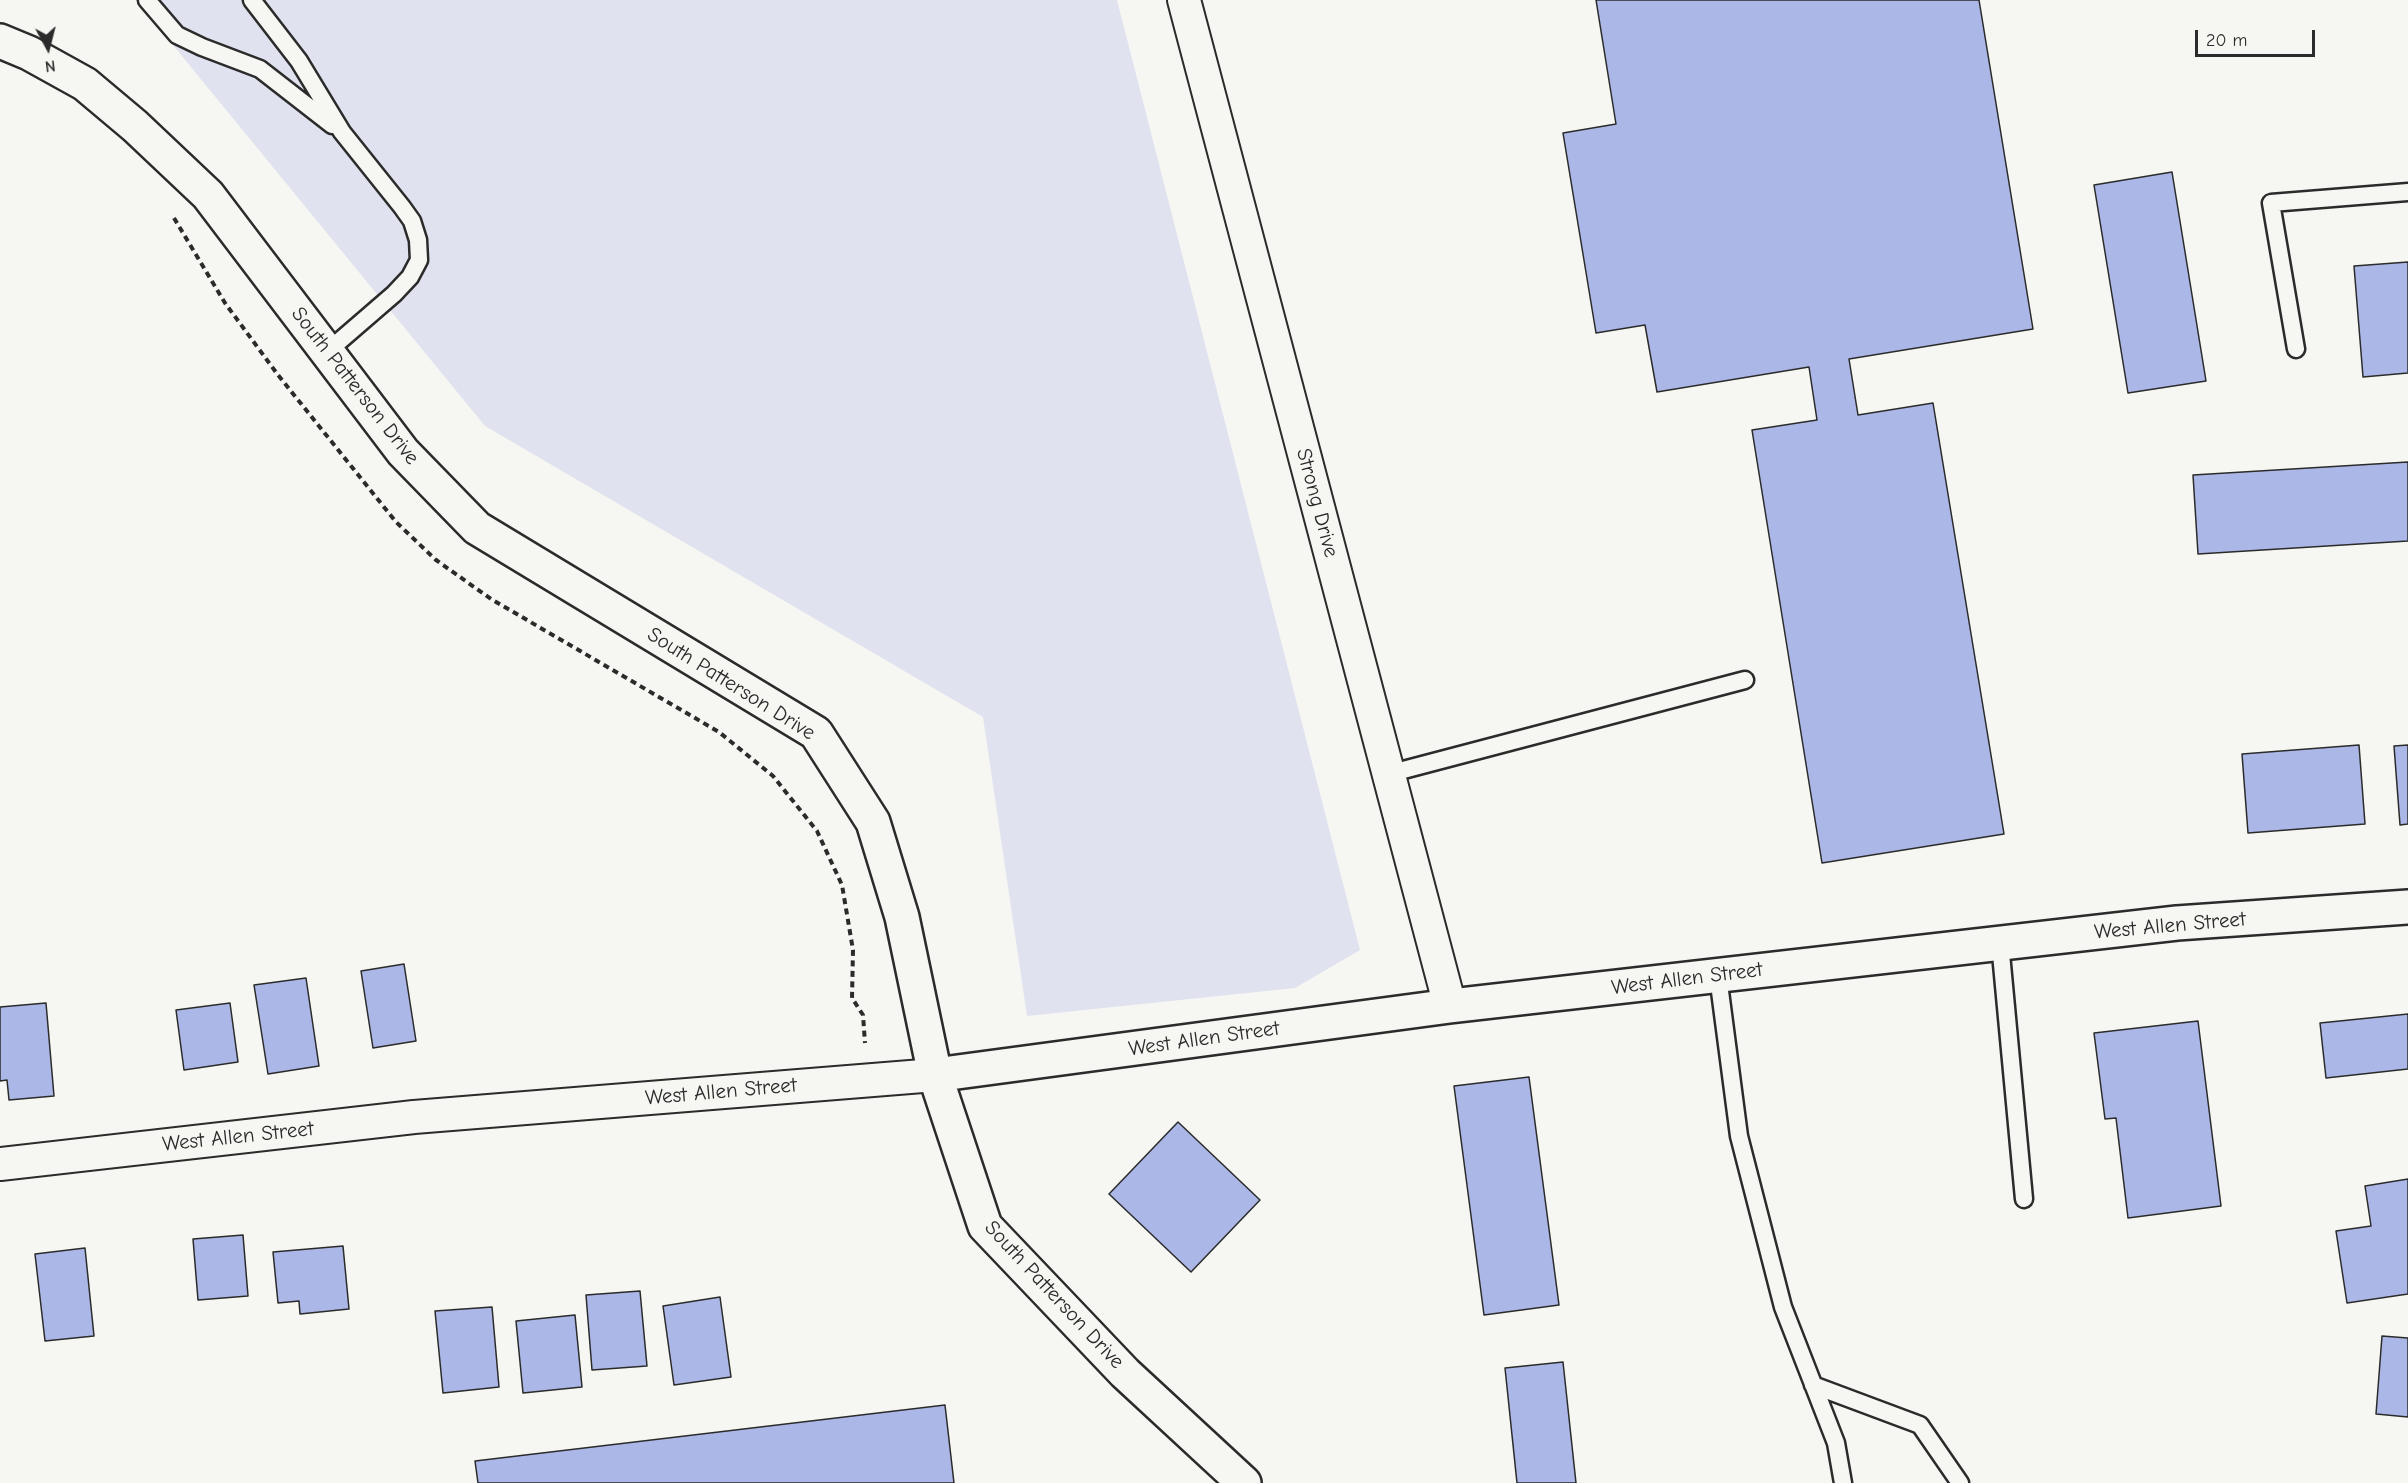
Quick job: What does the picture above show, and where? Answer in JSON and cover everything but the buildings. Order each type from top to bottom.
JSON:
[{"type":"street","name":"Strong Drive","points":[[1184,0],[1450,1006]]},
{"type":"street","name":"South Patterson Drive","points":[[0,41],[29,53],[85,84],[135,126],[208,195],[403,452],[477,528],[816,733],[873,822],[902,917],[935,1075],[985,1226],[1125,1372],[1244,1483]]},
{"type":"street","name":"West Allen Street","points":[[0,1164],[414,1117],[935,1075],[1450,1006],[2000,943],[2177,923],[2408,907]]},
{"type":"lane","points":[[147,0],[177,34],[202,47],[260,69],[342,132]]},
{"type":"lane","points":[[252,0],[299,62],[342,132],[412,221],[420,250],[419,260],[410,277],[394,294],[328,351]]},
{"type":"lane","points":[[2296,349],[2271,203],[2408,192]]},
{"type":"lane","points":[[1388,774],[1745,680]]},
{"type":"lane","points":[[2000,943],[2024,1199]]},
{"type":"lane","points":[[1718,976],[1739,1136],[1783,1307],[1836,1443],[1842,1483]]},
{"type":"lane","points":[[1813,1384],[1920,1425],[1960,1483]]},
{"type":"shaded area","points":[[136,0],[1117,0],[1360,950],[1295,988],[1027,1016],[983,717],[485,426]]}]
